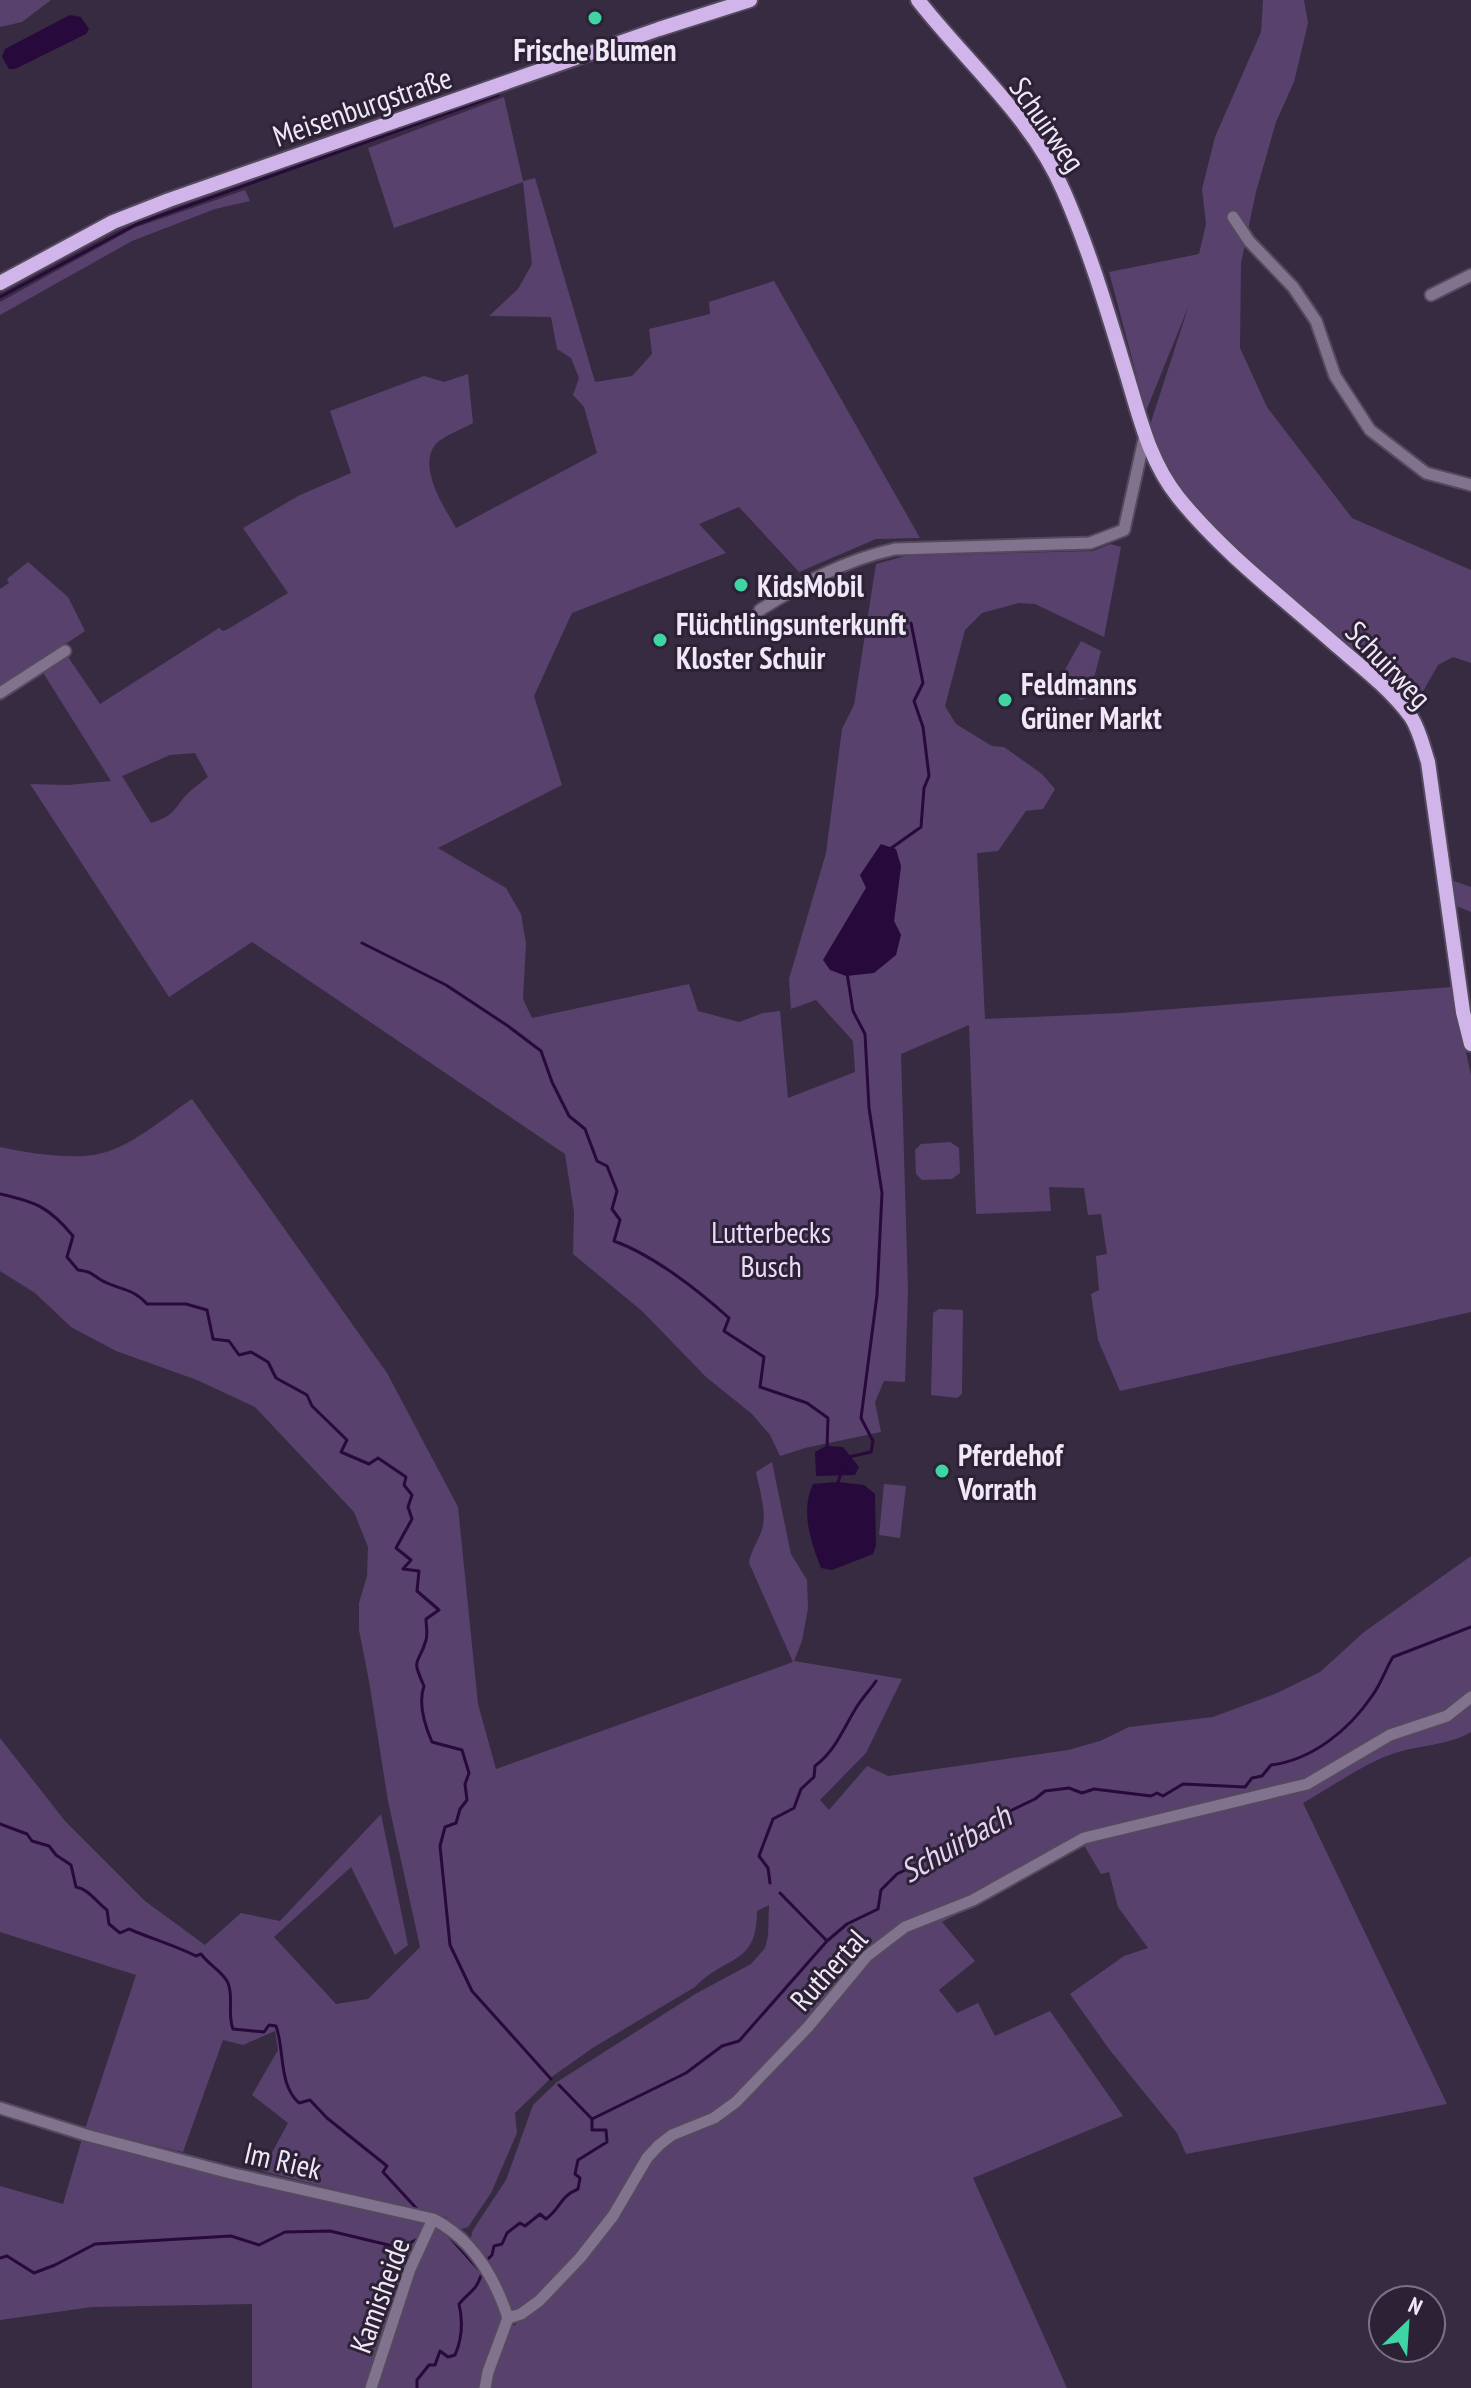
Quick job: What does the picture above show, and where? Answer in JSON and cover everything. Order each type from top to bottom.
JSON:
[{"type":"main road","name":"Meisenburgstraße","points":[[0,283],[113,222],[169,200],[750,0]]},
{"type":"main road","name":"Schuirweg","points":[[918,0],[1017,117],[1063,188],[1125,367],[1145,435],[1163,475],[1206,527],[1368,673],[1412,720],[1428,762],[1463,1012],[1471,1044]]},
{"type":"street","points":[[1233,217],[1249,241],[1293,287],[1316,321],[1335,376],[1370,430],[1426,473],[1471,485]]},
{"type":"street","points":[[1431,295],[1471,275]]},
{"type":"street","name":"Schuirweg","points":[[760,610],[821,574],[864,555],[895,549],[1090,543],[1102,540],[1124,530],[1145,435]]},
{"type":"street","points":[[0,693],[65,651]]},
{"type":"street","name":"Ruthertal","points":[[508,2318],[521,2314],[539,2301],[580,2258],[613,2216],[647,2158],[659,2145],[672,2135],[714,2118],[736,2102],[808,2027],[867,1956],[905,1927],[973,1900],[1084,1838],[1307,1784],[1390,1735],[1447,1716],[1471,1697]]},
{"type":"street","name":"Im Riek","points":[[0,2108],[86,2135],[234,2174],[433,2219],[448,2226],[481,2261],[497,2286],[508,2318]]},
{"type":"street","name":"Kamisheide","points":[[371,2388],[410,2269],[433,2219]]},
{"type":"street","points":[[485,2388],[508,2318]]},
{"type":"green space","points":[[0,0],[51,0],[22,22],[0,27]]},
{"type":"green space","points":[[1263,0],[1304,0],[1308,23],[1294,82],[1276,122],[1256,192],[1241,263],[1240,348],[1267,407],[1352,518],[1471,570],[1471,663],[1453,657],[1438,665],[1414,707],[1302,605],[1297,610],[1179,486],[1157,447],[1150,425],[1189,305],[1146,411],[1109,272],[1199,254],[1206,224],[1202,189],[1215,137],[1261,32]]},
{"type":"green space","name":"Lutterbecks Busch","points":[[504,97],[523,181],[535,178],[595,382],[632,376],[652,354],[649,329],[710,314],[709,302],[774,281],[920,538],[876,539],[799,572],[739,507],[699,524],[726,553],[572,613],[534,696],[562,785],[438,848],[506,888],[521,914],[526,943],[523,999],[532,1018],[689,984],[698,1011],[739,1022],[763,1013],[780,1011],[788,1098],[855,1072],[853,1041],[816,1000],[791,1009],[789,979],[826,853],[842,729],[854,705],[876,564],[905,556],[1093,551],[1110,544],[1121,547],[1104,637],[1035,604],[1019,603],[982,613],[965,630],[945,706],[956,724],[992,746],[1004,747],[1042,774],[1055,789],[1043,809],[1026,811],[998,851],[977,853],[985,1019],[1121,1013],[1452,987],[1471,1075],[1471,1312],[1120,1391],[1098,1340],[1091,1294],[1099,1290],[1096,1256],[1107,1254],[1101,1214],[1088,1215],[1084,1188],[1049,1187],[1051,1211],[976,1214],[969,1025],[901,1054],[908,1291],[905,1382],[884,1381],[875,1402],[881,1432],[780,1456],[770,1435],[752,1414],[706,1377],[642,1311],[573,1254],[574,1212],[565,1154],[252,942],[169,997],[30,784],[68,785],[111,781],[42,671],[66,654],[100,704],[219,628],[223,631],[228,629],[288,593],[243,528],[300,495],[351,473],[330,411],[424,376],[444,382],[468,374],[473,423],[439,441],[429,460],[434,484],[456,528],[597,453],[584,407],[573,395],[579,378],[571,358],[557,349],[551,317],[489,316],[518,289],[532,264],[523,182],[394,228],[368,148]],"holes":[[[195,753],[208,777],[187,794],[169,815],[151,823],[122,776],[170,755]],[[901,866],[894,921],[901,935],[823,960],[866,888]]]},
{"type":"green space","points":[[245,190],[250,201],[215,209],[132,241],[0,315],[0,302],[134,228]]},
{"type":"green space","points":[[28,562],[68,597],[85,631],[0,688],[0,589]]},
{"type":"green space","points":[[1081,641],[1101,651],[1089,697],[1081,700],[1056,686]]},
{"type":"green space","points":[[1451,880],[1471,887],[1471,912],[1454,905]]},
{"type":"green space","points":[[192,1099],[387,1373],[458,1507],[478,1704],[496,1769],[793,1662],[749,1563],[764,1519],[756,1472],[772,1462],[791,1554],[807,1580],[808,1608],[802,1641],[794,1661],[902,1679],[866,1753],[820,1800],[829,1810],[867,1766],[888,1776],[1068,1750],[1100,1741],[1129,1727],[1213,1717],[1277,1693],[1320,1672],[1364,1632],[1471,1556],[1471,1694],[1438,1718],[1380,1736],[1294,1786],[1074,1837],[973,1895],[902,1924],[869,1951],[814,2017],[753,2077],[730,2106],[727,2115],[818,2022],[870,1959],[901,1933],[923,1921],[980,1901],[942,1922],[975,1961],[939,1990],[957,2013],[978,2003],[995,2036],[1050,2011],[1123,2116],[973,2178],[1067,2388],[375,2388],[404,2302],[397,2301],[368,2388],[252,2388],[252,2304],[92,2307],[0,2320],[0,2186],[63,2204],[82,2139],[422,2220],[427,2224],[425,2233],[438,2226],[459,2242],[476,2262],[501,2309],[514,2326],[582,2260],[608,2215],[576,2257],[523,2309],[513,2309],[506,2302],[503,2289],[469,2243],[473,2230],[506,2180],[533,2105],[557,2082],[697,1993],[751,1964],[765,1948],[768,1936],[769,1905],[757,1911],[756,1929],[746,1951],[695,1987],[594,2047],[553,2076],[515,2113],[517,2133],[491,2193],[468,2227],[457,2230],[446,2217],[262,2171],[288,2123],[252,2095],[278,2050],[275,2031],[243,2045],[223,2040],[183,2152],[85,2129],[136,1975],[0,1932],[0,1738],[65,1821],[145,1901],[205,1945],[241,1913],[280,1921],[381,1814],[408,1945],[395,1955],[351,1867],[274,1937],[336,2004],[368,1999],[420,1947],[388,1801],[359,1630],[359,1603],[367,1576],[368,1547],[354,1512],[255,1407],[197,1380],[116,1351],[71,1327],[35,1293],[0,1271],[0,1147],[59,1156],[107,1152],[146,1132]]},
{"type":"green space","points":[[950,1142],[959,1148],[960,1173],[952,1179],[922,1180],[916,1174],[915,1150],[921,1144]]},
{"type":"green space","points":[[939,1309],[963,1310],[962,1394],[957,1398],[931,1395],[933,1313]]},
{"type":"green space","points":[[884,1484],[906,1486],[900,1538],[879,1535]]},
{"type":"green space","points":[[1471,1701],[1471,1732],[1452,1740],[1381,1758],[1303,1803],[1447,2104],[1186,2154],[1177,2133],[1109,2049],[1070,1994],[1124,1956],[1148,1948],[1118,1907],[1109,1872],[1101,1874],[1082,1842],[1297,1792],[1392,1739],[1430,1728]]},
{"type":"shaded area","points":[[70,15],[81,17],[89,29],[86,34],[15,69],[9,69],[2,57],[5,49]]},
{"type":"shaded area","points":[[881,844],[896,849],[901,866],[894,921],[901,935],[896,955],[874,973],[846,976],[830,970],[823,960],[866,888],[860,875]]},
{"type":"shaded area","points":[[826,1446],[843,1447],[859,1467],[855,1475],[816,1476],[815,1452]]},
{"type":"shaded area","points":[[838,1482],[864,1485],[875,1494],[876,1546],[873,1554],[832,1570],[821,1568],[811,1537],[807,1505],[813,1484]]},
{"type":"waterway","points":[[0,297],[137,224],[498,95]]},
{"type":"waterway","points":[[890,849],[921,827],[924,788],[929,776],[923,727],[914,701],[923,683],[911,623]]},
{"type":"waterway","points":[[362,943],[446,985],[541,1051],[569,1116],[585,1129],[597,1161],[607,1166],[617,1191],[612,1209],[620,1220],[614,1241],[674,1274],[729,1318],[724,1331],[764,1357],[760,1387],[807,1403],[828,1418],[827,1448]]},
{"type":"waterway","points":[[847,973],[853,1011],[865,1034],[869,1108],[882,1193],[877,1295],[861,1418],[873,1441],[871,1452],[849,1457]]},
{"type":"waterway","points":[[0,1194],[33,1203],[57,1218],[73,1236],[67,1257],[78,1270],[89,1272],[130,1292],[147,1304],[186,1304],[207,1310],[213,1339],[229,1341],[239,1355],[251,1352],[268,1362],[276,1378],[307,1395],[312,1406],[347,1440],[341,1452],[369,1464],[378,1458],[406,1477],[404,1485],[412,1495],[408,1507],[412,1519],[396,1548],[411,1560],[403,1569],[419,1571],[417,1591],[439,1610],[426,1619],[427,1638],[417,1661],[424,1686],[423,1714],[432,1742],[462,1750],[469,1773],[465,1784],[467,1800],[460,1809],[456,1823],[445,1827],[440,1846],[450,1945],[472,1991],[551,2079]]},
{"type":"waterway","points":[[838,1482],[842,1471]]},
{"type":"waterway","name":"Schuirbach","points":[[486,2261],[492,2255],[494,2246],[502,2244],[507,2233],[520,2223],[525,2226],[540,2214],[546,2219],[567,2195],[578,2189],[580,2178],[575,2174],[578,2160],[607,2142],[606,2130],[592,2130],[592,2119],[686,2073],[722,2046],[739,2041],[827,1941],[847,1924],[878,1909],[881,1890],[897,1874],[960,1843],[983,1824],[1045,1791],[1069,1788],[1082,1793],[1094,1789],[1163,1796],[1183,1784],[1245,1787],[1252,1778],[1262,1776],[1271,1765],[1301,1757],[1341,1731],[1363,1709],[1393,1657],[1471,1627]]},
{"type":"waterway","points":[[770,1883],[768,1868],[759,1856],[773,1819],[794,1808],[801,1789],[814,1777],[815,1766],[834,1746],[858,1704],[876,1681]]},
{"type":"waterway","points":[[0,1824],[27,1834],[32,1841],[49,1846],[71,1865],[76,1887],[89,1893],[107,1910],[109,1924],[120,1933],[129,1929],[196,1956],[201,1954],[228,1983],[233,2029],[264,2032],[269,2025],[276,2026],[285,2077],[292,2095],[299,2103],[310,2100],[327,2118],[387,2166],[383,2172],[417,2209]]},
{"type":"waterway","points":[[780,1893],[827,1941]]},
{"type":"waterway","points":[[559,2085],[592,2119]]},
{"type":"waterway","points":[[0,2258],[7,2256],[34,2273],[95,2244],[231,2236],[259,2245],[285,2232],[330,2231],[401,2248],[419,2238]]},
{"type":"waterway","points":[[447,2234],[481,2272]]},
{"type":"waterway","name":"Schuirbach","points":[[417,2388],[417,2380],[429,2365],[435,2365],[440,2351],[448,2357],[455,2355],[461,2330],[459,2304],[476,2286],[483,2270]]},
{"type":"place","name":"Frische Blumen","points":[[595,18]]},
{"type":"place","name":"KidsMobil","points":[[741,585]]},
{"type":"place","name":"Flüchtlingsunterkunft Kloster Schuir","points":[[660,640]]},
{"type":"place","name":"Feldmanns Grüner Markt","points":[[1005,700]]},
{"type":"place","name":"Pferdehof Vorrath","points":[[942,1471]]}]
